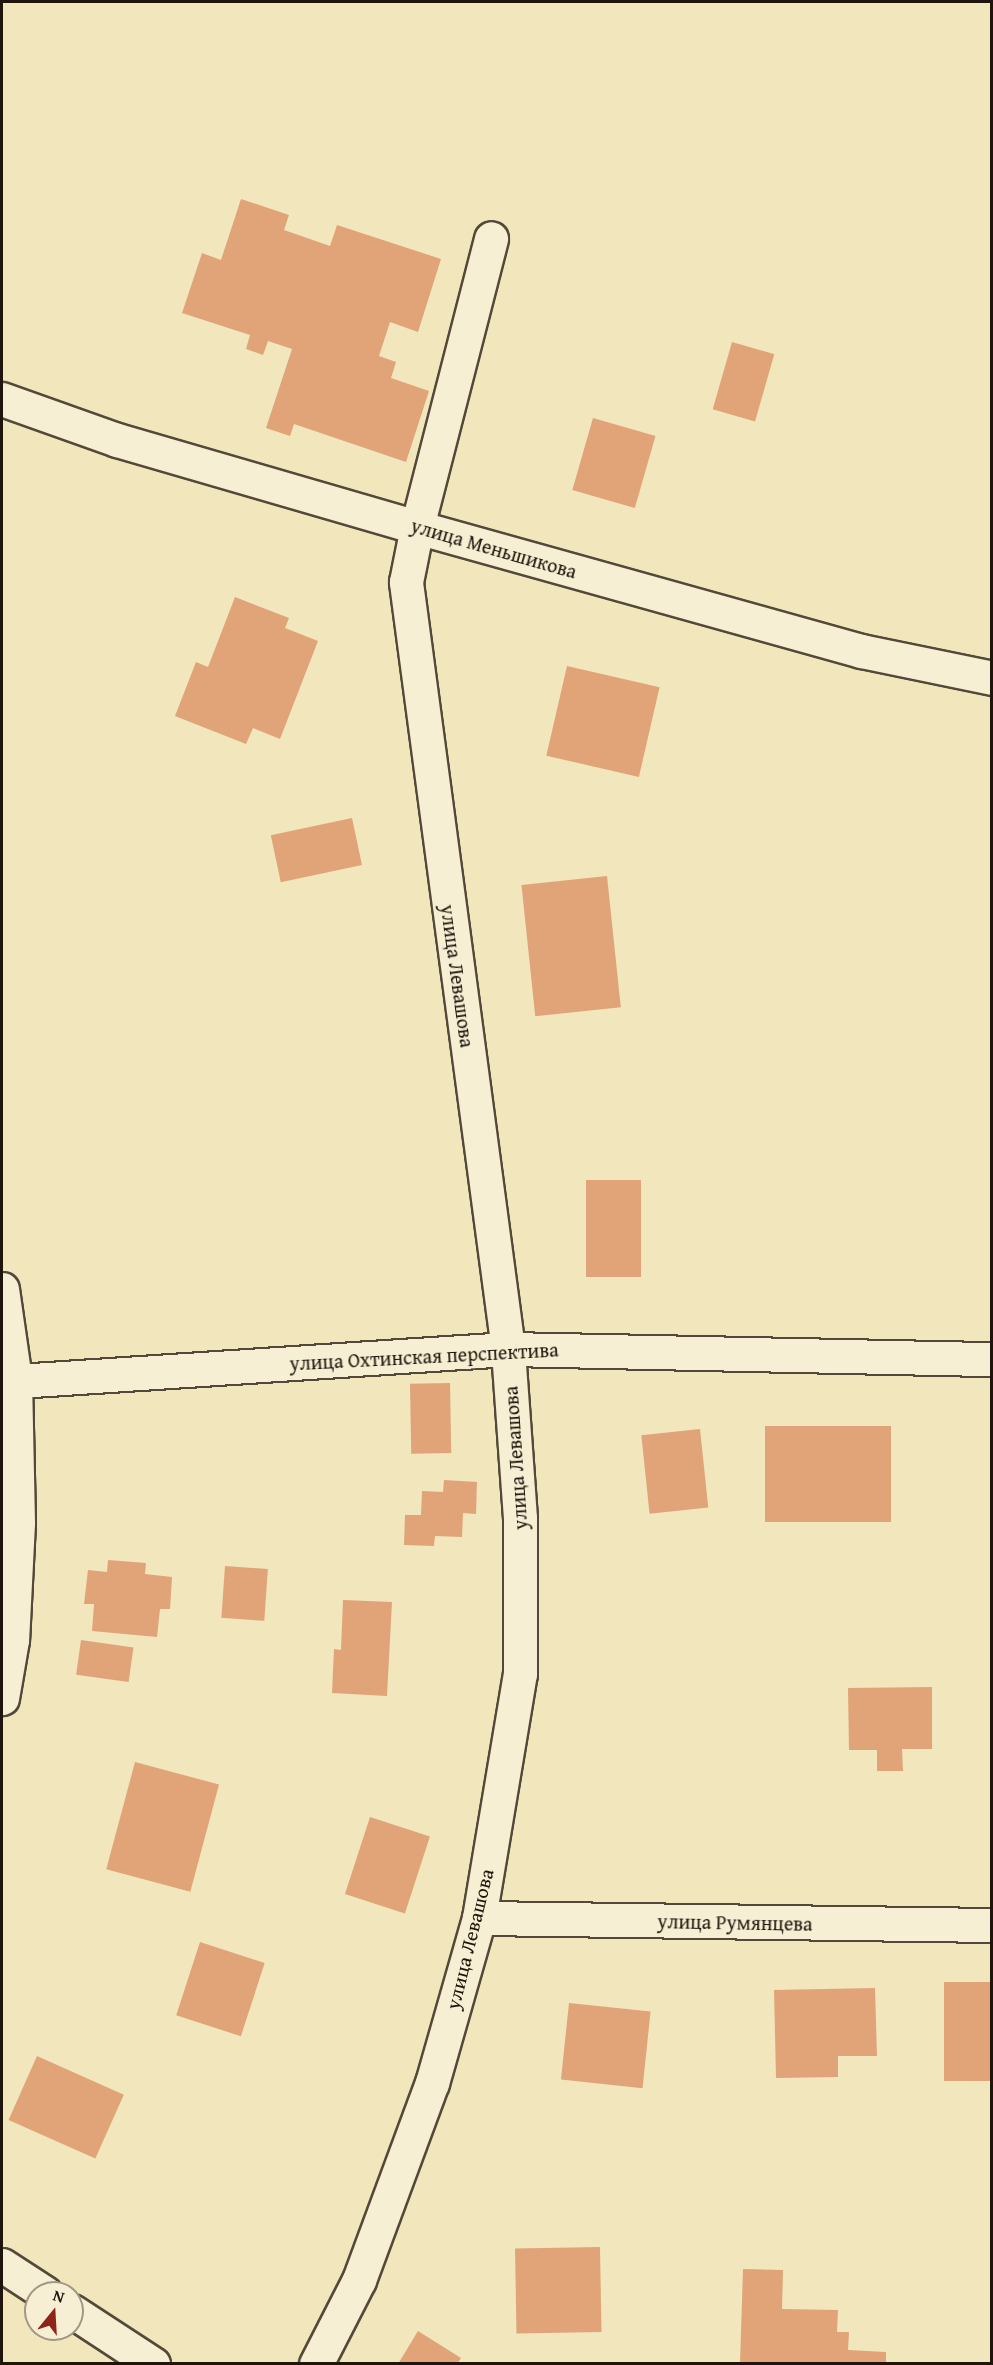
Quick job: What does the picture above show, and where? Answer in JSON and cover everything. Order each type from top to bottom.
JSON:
[{"type":"street","name":"улица Левашова","points":[[316,2364],[359,2280],[432,2083],[479,1918],[520,1674],[520,1518],[508,1349],[406,582],[417,527],[491,238]]},
{"type":"street","name":"улица Меньшикова","points":[[2,399],[117,440],[417,527],[861,651],[992,678]]},
{"type":"street","points":[[2,1289],[18,1523],[12,1640],[2,1698]]},
{"type":"street","name":"улица Охтинская перспектива","points":[[8,1381],[508,1349],[992,1359]]},
{"type":"street","name":"улица Румянцева","points":[[479,1918],[992,1925]]},
{"type":"street","points":[[2,2265],[27,2281]]},
{"type":"street","points":[[84,2319],[153,2364]]},
{"type":"building","points":[[241,199],[289,215],[284,230],[330,246],[337,225],[441,259],[418,332],[390,322],[379,356],[396,362],[391,378],[429,391],[406,462],[294,424],[290,436],[266,428],[292,349],[268,341],[263,355],[246,349],[250,335],[182,313],[202,253],[221,260]]},
{"type":"building","points":[[732,342],[774,354],[755,421],[713,409]]},
{"type":"building","points":[[593,418],[655,436],[635,508],[572,490]]},
{"type":"building","points":[[235,597],[289,618],[285,628],[318,641],[280,739],[253,728],[246,744],[175,716],[196,662],[208,667]]},
{"type":"building","points":[[567,666],[660,687],[639,777],[546,756]]},
{"type":"building","points":[[352,818],[362,865],[281,882],[271,835]]},
{"type":"building","points":[[607,876],[621,1007],[535,1016],[521,885]]},
{"type":"building","points":[[586,1180],[641,1180],[641,1277],[586,1277]]},
{"type":"building","points":[[450,1383],[451,1453],[411,1454],[410,1384]]},
{"type":"building","points":[[765,1426],[891,1426],[891,1522],[765,1522]]},
{"type":"building","points":[[700,1429],[708,1508],[650,1514],[641,1435]]},
{"type":"building","points":[[444,1480],[477,1482],[476,1514],[463,1513],[462,1537],[435,1536],[434,1546],[404,1545],[405,1515],[421,1515],[422,1491],[443,1492]]},
{"type":"building","points":[[108,1560],[146,1563],[145,1574],[172,1577],[170,1609],[160,1609],[157,1637],[92,1631],[94,1604],[84,1604],[88,1570],[107,1572]]},
{"type":"building","points":[[225,1566],[268,1569],[264,1621],[221,1618]]},
{"type":"building","points":[[343,1600],[392,1602],[387,1696],[332,1693],[334,1649],[341,1650]]},
{"type":"building","points":[[81,1640],[133,1647],[129,1682],[76,1675]]},
{"type":"building","points":[[932,1687],[932,1749],[902,1749],[903,1771],[877,1771],[877,1750],[849,1750],[848,1688]]},
{"type":"building","points":[[135,1762],[219,1785],[190,1892],[106,1869]]},
{"type":"building","points":[[370,1817],[430,1836],[405,1914],[345,1894]]},
{"type":"building","points":[[200,1942],[265,1963],[241,2036],[176,2015]]},
{"type":"building","points":[[944,1982],[992,1982],[992,2081],[944,2081]]},
{"type":"building","points":[[875,1988],[877,2056],[838,2056],[838,2077],[776,2078],[774,1990]]},
{"type":"building","points":[[569,2003],[651,2012],[643,2088],[561,2080]]},
{"type":"building","points":[[37,2056],[124,2095],[95,2159],[9,2120]]},
{"type":"building","points":[[600,2247],[601,2332],[516,2333],[515,2248]]},
{"type":"building","points":[[743,2269],[783,2270],[782,2309],[838,2310],[837,2332],[849,2332],[848,2350],[886,2352],[886,2364],[740,2364]]},
{"type":"building","points":[[418,2331],[461,2358],[457,2364],[398,2364]]}]
